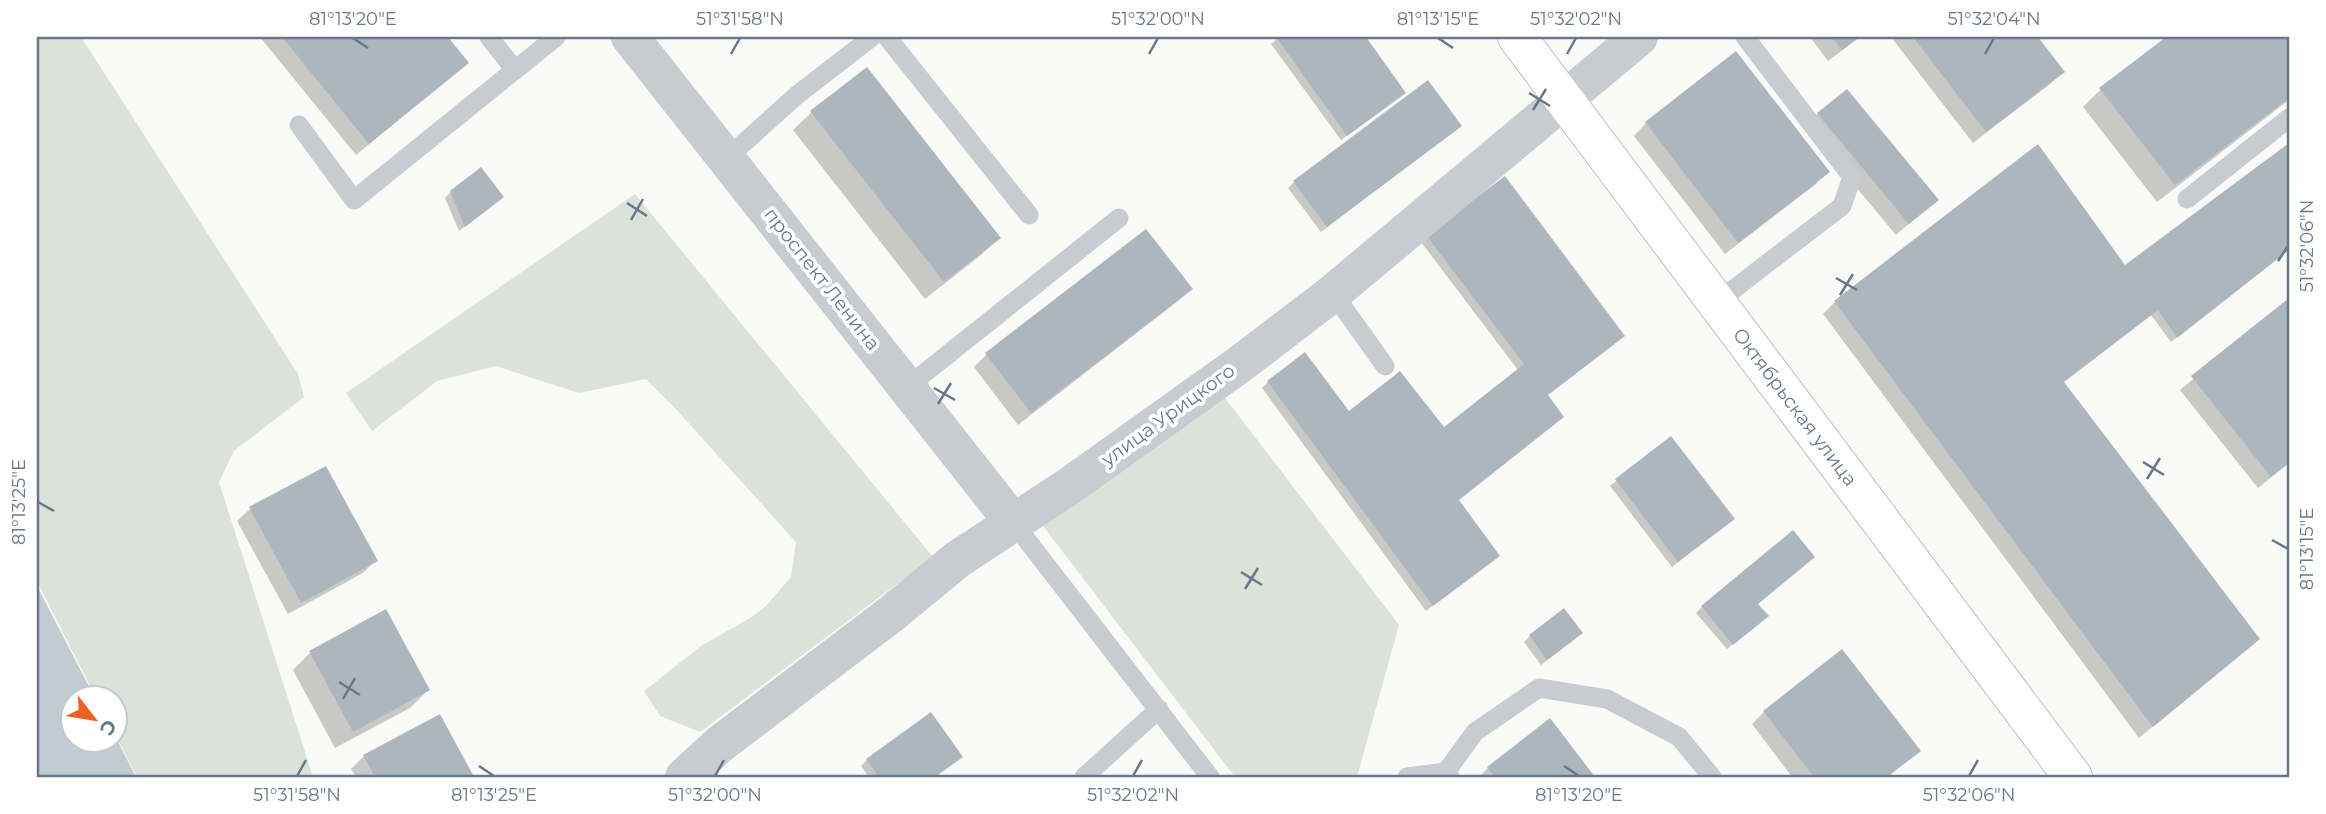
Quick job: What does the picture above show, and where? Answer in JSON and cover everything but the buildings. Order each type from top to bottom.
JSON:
[{"type":"main road","name":"Октябрьская улица","points":[[1517,37],[2073,777]]},
{"type":"street","name":"проспект Ленина","points":[[630,37],[1013,522]]},
{"type":"street","name":"улица Урицкого","points":[[684,777],[720,744],[890,615],[958,559],[1068,487],[1333,293],[1639,37]]},
{"type":"lane","points":[[489,37],[515,70]]},
{"type":"lane","points":[[299,125],[354,200],[556,37]]},
{"type":"lane","points":[[727,158],[797,95],[872,37]]},
{"type":"lane","points":[[887,37],[1029,215]]},
{"type":"lane","points":[[1717,302],[1842,206],[1852,177],[1745,37]]},
{"type":"lane","points":[[2187,199],[2289,118]]},
{"type":"lane","points":[[907,387],[1119,218]]},
{"type":"lane","points":[[1333,293],[1385,366]]},
{"type":"lane","points":[[1013,522],[1210,777]]},
{"type":"lane","points":[[1406,777],[1448,775],[1475,732],[1539,688],[1607,699],[1679,737],[1712,777]]},
{"type":"lane","points":[[1084,777],[1159,709]]},
{"type":"shaded area","points":[[37,37],[81,37],[298,374],[304,397],[234,451],[219,482],[313,777],[137,777],[125,754],[130,754],[130,684],[89,684],[37,581]]},
{"type":"shaded area","points":[[635,194],[933,557],[700,732],[660,716],[644,691],[701,646],[766,606],[791,577],[796,542],[646,379],[579,393],[496,366],[437,381],[372,431],[346,393]]},
{"type":"shaded area","points":[[1209,377],[1399,625],[1357,777],[1235,777],[1030,509]]},
{"type":"shaded area","points":[[37,586],[88,684],[60,684],[60,754],[124,754],[136,777],[37,777]]}]
